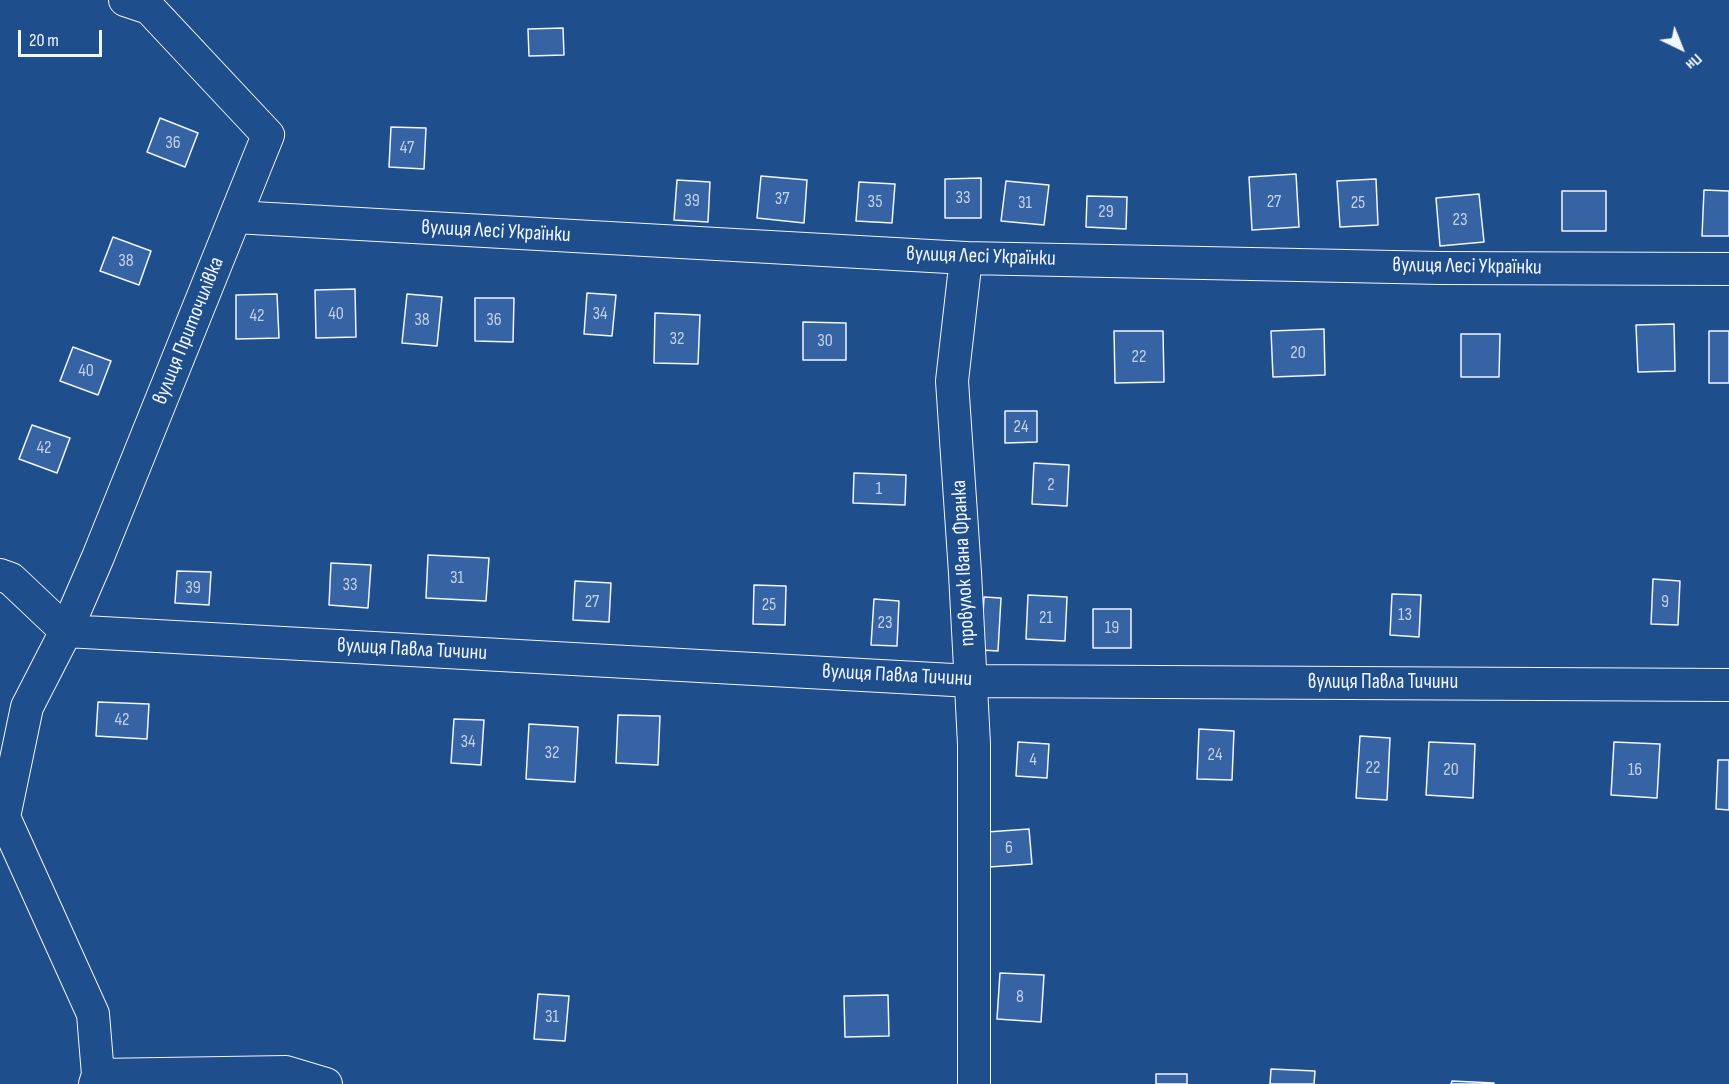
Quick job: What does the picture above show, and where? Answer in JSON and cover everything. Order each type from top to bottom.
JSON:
[{"type":"street","name":"вулиця Приточилівка","points":[[97,1079],[93,1014],[4,818],[27,707],[66,631],[268,135],[149,8],[125,0]]},
{"type":"street","name":"вулиця Лесі Українки","points":[[235,217],[966,258],[1441,268],[1729,269]]},
{"type":"street","name":"провулок Івана Франка","points":[[966,258],[952,381],[971,681],[974,767],[974,1084]]},
{"type":"street","points":[[0,575],[11,579],[66,631]]},
{"type":"street","name":"вулиця Павла Тичини","points":[[66,631],[971,681],[1729,685]]},
{"type":"street","points":[[97,1079],[286,1072],[326,1084]]},
{"type":"building","points":[[563,28],[564,55],[529,56],[528,29]]},
{"type":"building","points":[[160,118],[198,133],[185,167],[147,152]]},
{"type":"building","points":[[391,127],[426,128],[424,169],[389,167]]},
{"type":"building","points":[[1296,174],[1299,227],[1252,230],[1249,177]]},
{"type":"building","points":[[761,176],[807,180],[804,223],[757,218]]},
{"type":"building","points":[[981,178],[981,218],[945,218],[945,179]]},
{"type":"building","points":[[1376,179],[1378,225],[1340,227],[1337,181]]},
{"type":"building","points":[[677,180],[710,182],[708,222],[674,220]]},
{"type":"building","points":[[1006,181],[1049,185],[1044,225],[1001,221]]},
{"type":"building","points":[[859,182],[895,184],[892,223],[856,221]]},
{"type":"building","points":[[1704,190],[1729,191],[1729,236],[1702,236]]},
{"type":"building","points":[[1562,191],[1606,191],[1606,231],[1562,231]]},
{"type":"building","points":[[1479,194],[1484,242],[1440,246],[1436,198]]},
{"type":"building","points":[[1087,196],[1127,197],[1126,229],[1086,227]]},
{"type":"building","points":[[113,237],[151,251],[139,285],[100,271]]},
{"type":"building","points":[[355,289],[356,337],[316,338],[315,290]]},
{"type":"building","points":[[587,293],[616,295],[612,336],[584,334]]},
{"type":"building","points":[[277,294],[279,338],[236,339],[236,295]]},
{"type":"building","points":[[407,294],[442,297],[437,346],[402,343]]},
{"type":"building","points":[[475,298],[514,298],[513,342],[475,341]]},
{"type":"building","points":[[655,313],[700,315],[698,364],[654,363]]},
{"type":"building","points":[[803,322],[846,323],[846,360],[803,360]]},
{"type":"building","points":[[1674,324],[1675,371],[1638,372],[1636,325]]},
{"type":"building","points":[[1324,329],[1325,375],[1273,377],[1271,331]]},
{"type":"building","points":[[1114,331],[1163,331],[1164,382],[1115,383]]},
{"type":"building","points":[[1709,331],[1729,331],[1729,383],[1709,383]]},
{"type":"building","points":[[1461,334],[1500,334],[1499,377],[1461,377]]},
{"type":"building","points":[[73,347],[111,361],[98,395],[60,381]]},
{"type":"building","points":[[1005,411],[1037,411],[1037,442],[1005,443]]},
{"type":"building","points":[[32,425],[70,438],[57,473],[19,459]]},
{"type":"building","points":[[1034,463],[1069,465],[1067,506],[1032,504]]},
{"type":"building","points":[[854,473],[906,475],[905,505],[853,503]]},
{"type":"building","points":[[428,555],[489,558],[486,601],[426,598]]},
{"type":"building","points":[[331,563],[371,565],[368,608],[329,605]]},
{"type":"building","points":[[177,571],[211,572],[209,605],[175,603]]},
{"type":"building","points":[[1653,579],[1680,581],[1678,625],[1651,624]]},
{"type":"building","points":[[575,581],[611,583],[609,622],[573,620]]},
{"type":"building","points":[[754,585],[786,586],[785,625],[753,624]]},
{"type":"building","points":[[1392,594],[1421,595],[1419,637],[1390,635]]},
{"type":"building","points":[[1028,595],[1067,597],[1065,641],[1026,639]]},
{"type":"building","points":[[984,597],[1001,598],[998,651],[981,650]]},
{"type":"building","points":[[874,599],[899,601],[897,646],[871,645]]},
{"type":"building","points":[[1093,609],[1131,609],[1131,648],[1093,648]]},
{"type":"building","points":[[98,702],[149,704],[147,739],[96,736]]},
{"type":"building","points":[[618,715],[660,716],[658,765],[616,763]]},
{"type":"building","points":[[454,719],[484,720],[481,765],[451,763]]},
{"type":"building","points":[[529,724],[578,727],[575,782],[526,779]]},
{"type":"building","points":[[1199,729],[1234,731],[1232,780],[1197,779]]},
{"type":"building","points":[[1360,736],[1390,738],[1387,800],[1356,798]]},
{"type":"building","points":[[1018,742],[1049,744],[1047,778],[1016,776]]},
{"type":"building","points":[[1429,742],[1475,744],[1473,798],[1426,795]]},
{"type":"building","points":[[1614,742],[1660,744],[1657,798],[1611,795]]},
{"type":"building","points":[[1718,760],[1729,760],[1729,810],[1716,809]]},
{"type":"building","points":[[1029,829],[1032,864],[989,867],[987,832]]},
{"type":"building","points":[[1000,973],[1044,975],[1041,1022],[997,1019]]},
{"type":"building","points":[[538,994],[569,996],[565,1041],[534,1039]]},
{"type":"building","points":[[888,995],[889,1036],[845,1037],[844,996]]},
{"type":"building","points":[[1271,1069],[1315,1071],[1314,1084],[1270,1084]]},
{"type":"building","points":[[1156,1074],[1187,1074],[1187,1084],[1156,1084]]},
{"type":"building","points":[[1452,1081],[1494,1083],[1494,1084],[1451,1084]]}]
